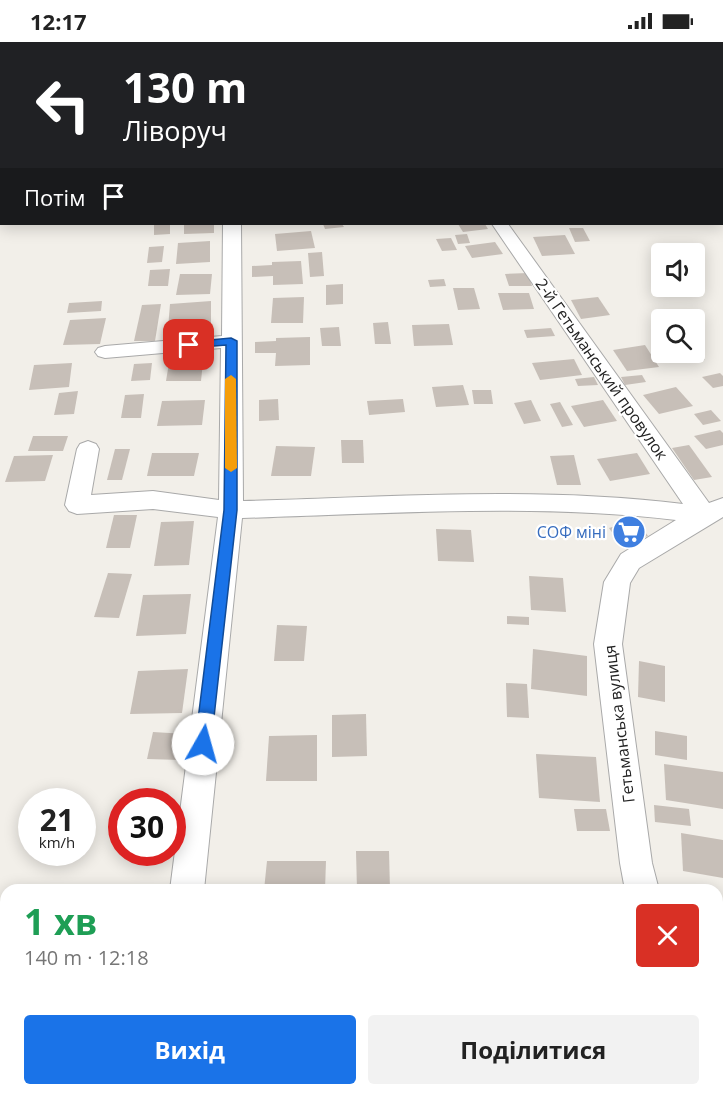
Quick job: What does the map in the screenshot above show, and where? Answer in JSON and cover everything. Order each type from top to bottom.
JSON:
[{"type":"street","points":[[188,884],[231,510],[232,225]]},
{"type":"street","name":"2-й Гетьманський провулок","points":[[501,225],[714,511]]},
{"type":"street","points":[[105,352],[231,341]]},
{"type":"street","points":[[88,449],[77,505],[153,500],[231,510],[523,502],[714,511]]},
{"type":"street","name":"Гетьманська вулиця","points":[[641,884],[608,644],[617,582],[630,561],[714,511]]},
{"type":"building","points":[[154,225],[170,225],[170,234],[154,235]]},
{"type":"building","points":[[184,225],[214,225],[214,233],[184,234]]},
{"type":"building","points":[[323,225],[343,225],[344,227],[325,229]]},
{"type":"building","points":[[459,225],[486,225],[488,229],[463,232]]},
{"type":"building","points":[[569,228],[583,228],[590,241],[575,242]]},
{"type":"building","points":[[311,231],[315,248],[277,251],[275,234]]},
{"type":"building","points":[[467,234],[470,243],[458,244],[455,235]]},
{"type":"building","points":[[565,235],[575,254],[542,256],[533,237]]},
{"type":"building","points":[[451,238],[457,250],[442,251],[436,239]]},
{"type":"building","points":[[210,241],[210,262],[176,264],[178,243]]},
{"type":"building","points":[[495,242],[503,254],[472,258],[465,246]]},
{"type":"building","points":[[164,246],[162,262],[147,263],[149,247]]},
{"type":"building","points":[[322,252],[324,276],[310,277],[308,253]]},
{"type":"building","points":[[301,261],[303,284],[273,285],[273,276],[252,277],[252,266],[272,265],[272,262]]},
{"type":"building","points":[[170,269],[168,286],[148,286],[150,270]]},
{"type":"building","points":[[528,273],[532,286],[509,286],[505,274]]},
{"type":"building","points":[[180,274],[212,274],[210,294],[176,295]]},
{"type":"building","points":[[444,279],[446,286],[430,287],[428,280]]},
{"type":"building","points":[[343,284],[343,304],[326,305],[326,285]]},
{"type":"building","points":[[453,288],[474,288],[480,309],[458,310]]},
{"type":"building","points":[[498,293],[529,293],[534,309],[503,310]]},
{"type":"building","points":[[304,297],[303,323],[271,323],[273,298]]},
{"type":"building","points":[[598,297],[610,315],[581,319],[571,300]]},
{"type":"building","points":[[102,301],[101,311],[67,313],[69,303]]},
{"type":"building","points":[[211,301],[211,327],[168,329],[170,304]]},
{"type":"building","points":[[161,304],[155,341],[134,341],[142,305]]},
{"type":"building","points":[[106,318],[100,344],[63,345],[70,320]]},
{"type":"building","points":[[388,322],[391,344],[375,344],[373,323]]},
{"type":"building","points":[[449,324],[453,345],[414,346],[412,325]]},
{"type":"building","points":[[339,327],[341,346],[322,346],[320,328]]},
{"type":"building","points":[[551,328],[555,336],[527,338],[524,330]]},
{"type":"building","points":[[310,337],[310,365],[275,366],[276,353],[255,353],[255,342],[276,341],[276,338]]},
{"type":"building","points":[[645,345],[651,354],[651,363],[656,363],[659,367],[627,371],[613,350]]},
{"type":"building","points":[[180,351],[209,351],[207,360],[178,361]]},
{"type":"building","points":[[574,359],[582,375],[540,380],[532,363]]},
{"type":"building","points":[[203,362],[201,381],[166,381],[169,363]]},
{"type":"building","points":[[72,363],[69,387],[29,390],[34,365]]},
{"type":"building","points":[[152,363],[150,380],[131,381],[134,364]]},
{"type":"building","points":[[720,373],[723,376],[723,386],[713,388],[702,377]]},
{"type":"building","points":[[642,375],[646,382],[625,385],[621,377]]},
{"type":"building","points":[[594,377],[598,385],[578,386],[575,379]]},
{"type":"building","points":[[463,385],[469,405],[436,407],[432,387]]},
{"type":"building","points":[[676,387],[693,406],[659,414],[643,395]]},
{"type":"building","points":[[472,390],[491,390],[493,404],[474,404]]},
{"type":"building","points":[[78,391],[74,414],[54,415],[59,393]]},
{"type":"building","points":[[144,394],[141,418],[121,418],[125,395]]},
{"type":"building","points":[[278,399],[279,420],[259,421],[259,400]]},
{"type":"building","points":[[403,399],[405,412],[369,415],[367,401]]},
{"type":"building","points":[[205,400],[202,425],[157,426],[162,401]]},
{"type":"building","points":[[531,400],[541,421],[524,424],[514,403]]},
{"type":"building","points":[[603,400],[617,421],[584,427],[571,406]]},
{"type":"building","points":[[560,402],[573,425],[562,427],[550,404]]},
{"type":"building","points":[[711,410],[721,421],[703,425],[694,414]]},
{"type":"building","points":[[720,430],[723,433],[723,445],[706,449],[694,436]]},
{"type":"building","points":[[33,436],[68,436],[63,451],[28,451]]},
{"type":"building","points":[[341,440],[363,440],[364,463],[342,463]]},
{"type":"building","points":[[689,445],[712,477],[694,480],[672,448]]},
{"type":"building","points":[[276,446],[315,447],[311,476],[271,476]]},
{"type":"building","points":[[115,449],[130,449],[122,480],[107,480]]},
{"type":"building","points":[[152,453],[199,453],[194,476],[147,476]]},
{"type":"building","points":[[637,453],[650,474],[610,481],[597,459]]},
{"type":"building","points":[[53,455],[45,481],[5,482],[14,456]]},
{"type":"building","points":[[574,455],[581,485],[557,485],[550,456]]},
{"type":"building","points":[[114,515],[137,515],[130,548],[106,548]]},
{"type":"building","name":"СОФ міні","points":[[636,520],[648,536],[620,544],[609,528]]},
{"type":"building","points":[[194,521],[189,565],[154,566],[161,522]]},
{"type":"building","points":[[436,529],[471,530],[474,562],[438,561]]},
{"type":"building","points":[[108,573],[132,574],[119,618],[94,617]]},
{"type":"building","points":[[529,576],[563,578],[566,612],[531,610]]},
{"type":"building","points":[[191,594],[186,634],[136,636],[143,595]]},
{"type":"building","points":[[507,616],[529,617],[529,625],[507,624]]},
{"type":"building","points":[[277,625],[307,626],[304,661],[274,661]]},
{"type":"building","points":[[533,649],[587,656],[587,696],[531,689]]},
{"type":"building","points":[[639,661],[665,666],[665,702],[638,697]]},
{"type":"building","points":[[188,669],[182,713],[130,714],[138,671]]},
{"type":"building","points":[[506,683],[527,684],[529,718],[507,717]]},
{"type":"building","points":[[366,714],[367,756],[332,757],[332,715]]},
{"type":"building","points":[[655,731],[687,736],[687,760],[655,755]]},
{"type":"building","points":[[153,732],[186,734],[181,760],[147,759]]},
{"type":"building","points":[[317,735],[317,781],[266,781],[269,736]]},
{"type":"building","points":[[536,754],[596,757],[600,802],[539,798]]},
{"type":"building","points":[[664,764],[723,772],[723,809],[666,800]]},
{"type":"building","points":[[654,805],[689,809],[691,826],[655,822]]},
{"type":"building","points":[[574,809],[606,809],[610,831],[577,831]]},
{"type":"building","points":[[681,833],[723,840],[723,878],[683,871]]},
{"type":"building","points":[[356,851],[389,851],[390,884],[357,884]]},
{"type":"building","points":[[267,861],[326,861],[325,884],[265,884]]},
{"type":"slow traffic","points":[[231,379],[231,468]]},
{"type":"place","name":"СОФ міні","points":[[629,532]]},
{"type":"route","points":[[189,345],[231,341],[231,510],[203,744]]}]
